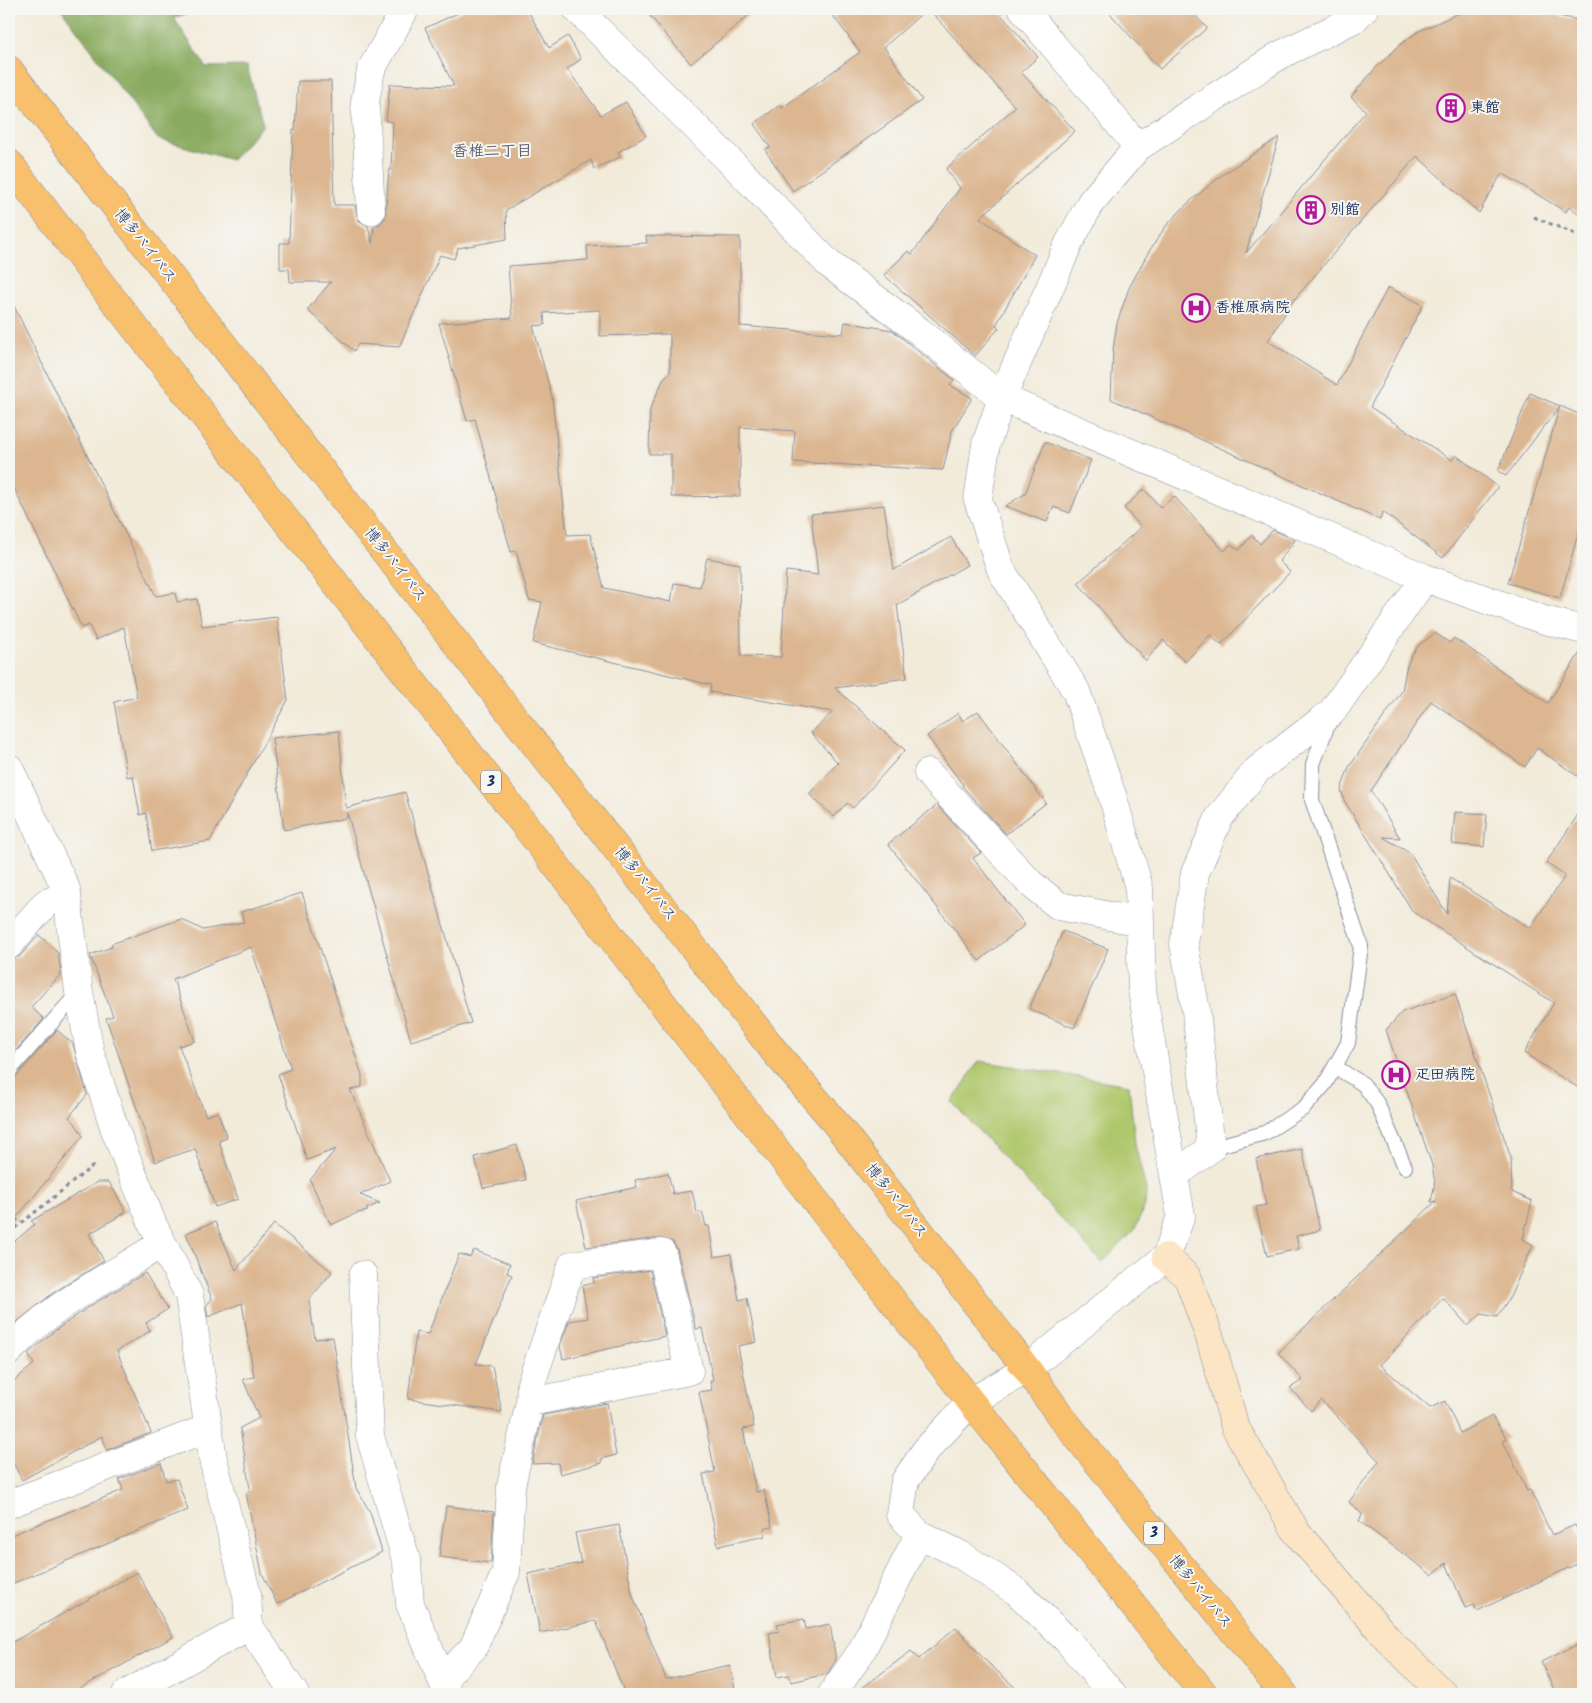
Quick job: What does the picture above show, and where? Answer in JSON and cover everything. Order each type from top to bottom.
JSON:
[{"type":"highway","name":"博多バイパス","points":[[9,70],[775,1052],[830,1116],[1027,1369],[1062,1418],[1284,1694]]},
{"type":"highway","name":"3","points":[[9,163],[104,288],[524,824],[971,1402],[1204,1694]]},
{"type":"street","points":[[371,211],[365,102],[371,70],[405,9]]},
{"type":"street","points":[[577,9],[739,170],[830,264],[919,331],[1002,398],[1425,578],[1541,619],[1583,630]]},
{"type":"street","points":[[1023,9],[1138,147]]},
{"type":"street","points":[[1112,1694],[1067,1640],[1017,1592],[961,1555],[919,1534],[900,1514],[905,1481],[926,1450],[971,1402],[1027,1369],[1166,1257],[1182,1216],[1142,990],[1139,888],[1113,798],[1076,692],[1001,570],[978,500],[986,444],[1002,398],[1070,243],[1092,202],[1138,147],[1280,54],[1355,12]]},
{"type":"street","points":[[1174,1176],[1211,1148],[1196,1011],[1184,944],[1195,873],[1219,818],[1257,770],[1332,712],[1425,578]]},
{"type":"street","points":[[9,768],[66,889],[79,992],[90,1052],[115,1130],[162,1243],[189,1295],[213,1459],[247,1595],[249,1626],[295,1694]]},
{"type":"street","points":[[928,773],[1030,884],[1059,906],[1140,922]]},
{"type":"street","points":[[9,946],[46,903],[67,895]]},
{"type":"street","points":[[9,1351],[23,1336],[78,1294],[162,1243]]},
{"type":"street","points":[[445,1687],[473,1648],[506,1572],[511,1486],[530,1402],[531,1383],[572,1264],[662,1253],[689,1371],[530,1402]]},
{"type":"street","points":[[1166,1257],[1188,1278],[1210,1338],[1234,1427],[1297,1533],[1388,1638],[1443,1694]]},
{"type":"street","points":[[363,1275],[370,1436],[407,1563],[410,1604],[445,1687]]},
{"type":"street","points":[[9,1504],[208,1428]]},
{"type":"street","points":[[832,1694],[861,1652],[919,1534]]},
{"type":"street","points":[[126,1694],[249,1626]]},
{"type":"lane","points":[[1211,1148],[1265,1133],[1304,1108],[1325,1084],[1348,1043],[1361,946],[1312,800],[1313,764],[1332,712]]},
{"type":"lane","points":[[9,1071],[79,992]]},
{"type":"lane","points":[[1335,1067],[1363,1084],[1377,1103],[1405,1167]]},
{"type":"path","points":[[1534,217],[1583,237]]},
{"type":"path","points":[[9,1233],[91,1169],[115,1130]]},
{"type":"path","points":[[9,1213],[21,1224]]},
{"type":"green space","points":[[61,9],[198,9],[174,18],[206,67],[247,66],[263,125],[232,160],[158,139]]},
{"type":"green space","points":[[979,1061],[1129,1085],[1135,1144],[1146,1190],[1145,1205],[1134,1231],[1102,1263],[952,1102]]},
{"type":"building","points":[[467,9],[527,9],[549,48],[568,36],[581,59],[567,69],[601,115],[626,102],[646,136],[618,152],[620,157],[594,169],[591,160],[506,210],[507,239],[458,248],[454,259],[440,255],[399,347],[358,344],[354,351],[307,310],[331,282],[290,282],[289,269],[280,269],[280,243],[289,243],[293,130],[295,130],[298,81],[331,81],[334,205],[355,205],[358,220],[368,226],[372,243],[374,226],[380,224],[385,218],[389,170],[391,170],[393,122],[386,121],[390,84],[454,86],[425,28]]},
{"type":"building","points":[[644,9],[756,9],[691,64]]},
{"type":"building","points":[[828,9],[927,9],[884,47],[922,100],[793,191],[765,150],[770,147],[754,124],[780,105],[782,108],[860,52]]},
{"type":"building","points":[[929,9],[996,9],[1038,57],[1021,72],[1075,131],[980,218],[1035,255],[996,325],[999,328],[975,356],[884,275],[908,251],[912,254],[960,188],[946,169],[1015,107]]},
{"type":"building","points":[[1106,9],[1189,9],[1207,28],[1160,69]]},
{"type":"building","name":"香椎原病院","points":[[1468,9],[1526,9],[1583,21],[1583,216],[1569,207],[1566,212],[1502,173],[1479,213],[1417,156],[1293,301],[1268,341],[1337,385],[1388,287],[1423,305],[1370,407],[1452,460],[1456,455],[1498,487],[1443,558],[1383,512],[1380,520],[1111,399],[1113,350],[1117,323],[1129,288],[1148,253],[1166,226],[1187,204],[1222,175],[1279,137],[1246,253],[1366,111],[1351,97],[1373,71],[1398,46],[1419,31]]},
{"type":"building","points":[[646,236],[740,237],[740,326],[843,334],[845,322],[892,330],[954,380],[950,385],[972,398],[952,431],[943,470],[793,462],[795,431],[740,427],[740,496],[671,497],[671,454],[649,454],[650,409],[664,378],[670,372],[670,334],[600,336],[600,310],[544,313],[545,325],[533,326],[552,397],[567,535],[590,534],[604,588],[671,602],[674,583],[700,587],[707,558],[740,564],[741,656],[781,657],[786,571],[818,575],[811,514],[884,505],[894,570],[951,537],[967,565],[897,605],[907,678],[835,688],[905,750],[853,808],[847,803],[834,817],[809,794],[838,763],[811,733],[833,712],[710,692],[711,685],[533,643],[542,602],[529,600],[516,551],[511,552],[475,419],[467,421],[439,323],[512,318],[508,266],[588,260],[587,246],[647,243]]},
{"type":"building","points":[[9,296],[156,596],[175,593],[177,602],[197,599],[202,626],[277,617],[288,700],[210,841],[152,851],[146,813],[140,815],[133,776],[127,777],[114,702],[137,697],[124,627],[96,640],[89,625],[82,628],[9,478]]},
{"type":"building","points":[[1530,393],[1560,406],[1506,476],[1498,471]]},
{"type":"building","points":[[1560,406],[1583,416],[1583,516],[1560,598],[1508,583]]},
{"type":"building","points":[[1045,442],[1091,460],[1070,513],[1053,507],[1047,522],[1005,506],[1025,494]]},
{"type":"building","points":[[1144,489],[1161,508],[1174,496],[1224,551],[1231,544],[1239,550],[1252,535],[1260,544],[1273,530],[1295,540],[1279,561],[1290,572],[1221,645],[1210,635],[1185,662],[1163,640],[1146,661],[1078,583],[1141,527],[1124,508]]},
{"type":"building","points":[[1435,633],[1450,643],[1454,638],[1548,703],[1583,648],[1583,780],[1537,748],[1525,767],[1431,701],[1371,791],[1400,838],[1383,837],[1410,853],[1447,914],[1450,878],[1530,928],[1565,876],[1546,863],[1583,807],[1583,1091],[1524,1053],[1554,1003],[1413,912],[1344,800],[1341,790],[1349,767],[1402,691],[1406,669],[1411,656],[1419,645]]},
{"type":"building","points":[[978,711],[1046,803],[1006,834],[962,786],[927,736],[958,713],[963,721]]},
{"type":"building","points":[[339,731],[346,808],[405,792],[471,1023],[411,1041],[347,812],[347,818],[284,830],[272,738]]},
{"type":"building","points":[[937,805],[981,853],[973,858],[1025,925],[979,961],[888,844]]},
{"type":"building","points":[[1455,812],[1487,814],[1484,847],[1452,844]]},
{"type":"building","points":[[302,893],[362,1075],[362,1087],[350,1090],[390,1181],[360,1195],[380,1203],[366,1209],[368,1211],[357,1213],[331,1225],[310,1180],[336,1149],[307,1160],[278,1074],[291,1069],[251,947],[173,979],[195,1041],[179,1046],[206,1116],[218,1112],[227,1138],[219,1141],[238,1199],[215,1207],[195,1149],[155,1162],[106,1018],[113,1016],[90,955],[112,947],[111,944],[181,919],[203,930],[244,922],[241,912]]},
{"type":"building","points":[[1063,931],[1108,949],[1074,1028],[1029,1009]]},
{"type":"building","points":[[39,935],[58,953],[61,974],[31,1007],[44,1019],[9,1058],[9,960],[20,956]]},
{"type":"building","points":[[1455,994],[1511,1158],[1512,1192],[1532,1201],[1523,1239],[1533,1245],[1510,1297],[1497,1317],[1481,1314],[1468,1326],[1443,1298],[1380,1365],[1430,1408],[1445,1401],[1460,1433],[1492,1416],[1507,1439],[1503,1441],[1527,1491],[1530,1490],[1552,1535],[1575,1525],[1583,1541],[1583,1561],[1477,1611],[1474,1605],[1465,1608],[1446,1563],[1432,1575],[1359,1521],[1362,1514],[1349,1502],[1379,1461],[1321,1400],[1311,1411],[1290,1388],[1303,1380],[1278,1353],[1436,1201],[1431,1202],[1435,1183],[1432,1165],[1386,1030],[1402,1012]]},
{"type":"building","points":[[57,1030],[73,1044],[87,1095],[69,1117],[83,1136],[9,1227],[9,1080],[16,1077]]},
{"type":"building","points":[[517,1145],[526,1180],[483,1188],[475,1157]]},
{"type":"building","points":[[1302,1149],[1320,1230],[1296,1236],[1299,1249],[1267,1256],[1256,1207],[1266,1205],[1256,1159]]},
{"type":"building","points":[[668,1173],[673,1194],[692,1191],[697,1213],[702,1212],[706,1226],[709,1226],[714,1257],[731,1254],[739,1300],[747,1298],[756,1342],[738,1346],[754,1427],[743,1429],[756,1492],[764,1490],[772,1527],[764,1529],[765,1536],[718,1546],[703,1474],[715,1472],[699,1392],[712,1390],[710,1381],[713,1380],[702,1328],[696,1329],[677,1249],[673,1242],[660,1238],[586,1247],[576,1201],[637,1187],[635,1180]]},
{"type":"building","points":[[98,1182],[109,1182],[126,1212],[89,1234],[104,1261],[53,1293],[12,1326],[9,1320],[9,1246],[35,1224],[31,1221]]},
{"type":"building","points":[[215,1222],[236,1270],[274,1224],[332,1272],[309,1300],[315,1339],[333,1337],[356,1488],[370,1512],[382,1552],[277,1604],[262,1573],[246,1493],[250,1489],[240,1428],[259,1418],[243,1379],[254,1377],[242,1303],[208,1317],[206,1306],[212,1299],[186,1233]]},
{"type":"building","points":[[474,1250],[510,1264],[507,1273],[512,1275],[476,1364],[492,1366],[502,1412],[408,1399],[416,1332],[428,1334],[459,1254],[470,1257]]},
{"type":"building","points":[[650,1270],[665,1336],[563,1359],[560,1346],[569,1321],[588,1318],[582,1286],[594,1283],[593,1278]]},
{"type":"building","points":[[145,1273],[168,1309],[146,1323],[150,1331],[117,1351],[151,1433],[107,1450],[102,1436],[22,1480],[9,1455],[9,1385],[34,1364],[28,1354],[53,1332],[90,1306]]},
{"type":"building","points":[[607,1403],[616,1455],[601,1459],[602,1463],[560,1474],[558,1463],[532,1464],[543,1415]]},
{"type":"building","points":[[161,1463],[166,1481],[177,1479],[188,1510],[9,1585],[9,1536],[123,1490],[119,1479]]},
{"type":"building","points":[[446,1506],[494,1512],[491,1563],[439,1557]]},
{"type":"building","points":[[619,1525],[632,1594],[666,1679],[730,1665],[736,1694],[625,1694],[596,1621],[540,1633],[528,1574],[581,1563],[575,1533]]},
{"type":"building","points":[[137,1572],[173,1637],[70,1694],[9,1694],[9,1644]]},
{"type":"building","points":[[804,1619],[806,1629],[830,1624],[836,1660],[827,1674],[791,1682],[789,1675],[777,1677],[769,1633],[779,1631],[777,1624]]},
{"type":"building","points":[[956,1627],[983,1658],[1022,1694],[854,1694],[911,1651],[919,1659]]},
{"type":"building","points":[[1583,1642],[1583,1694],[1556,1694],[1541,1662]]},
{"type":"place","name":"東館","points":[[1451,108]]},
{"type":"place","name":"別館","points":[[1311,210]]},
{"type":"place","name":"香椎原病院","points":[[1196,308]]},
{"type":"place","name":"疋田病院","points":[[1396,1075]]},
{"type":"district","name":"香椎二丁目","points":[[492,151]]}]
